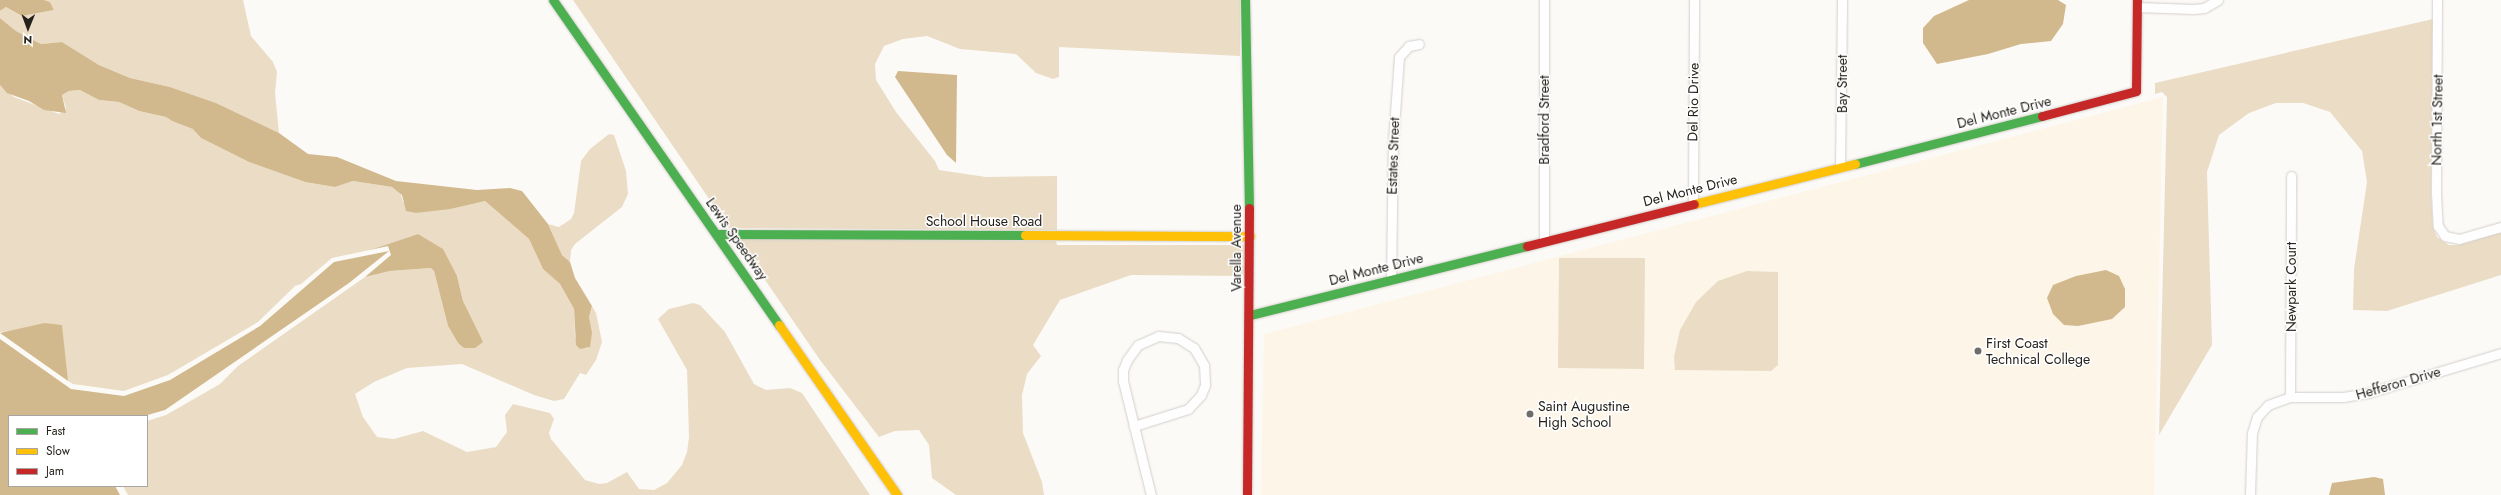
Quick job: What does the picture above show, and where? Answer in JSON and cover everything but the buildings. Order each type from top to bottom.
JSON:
[{"type":"street","name":"Lewis Speedway","points":[[553,0],[897,495]]},
{"type":"street","name":"Varella Avenue","points":[[1245,0],[1250,236],[1247,495]]},
{"type":"street","name":"Bradford Street","points":[[1544,0],[1544,241]]},
{"type":"street","name":"Del Rio Drive","points":[[1693,203],[1694,0]]},
{"type":"street","name":"Bay Street","points":[[1840,167],[1842,0]]},
{"type":"street","points":[[2137,3],[2193,9],[2204,8],[2218,0]]},
{"type":"street","name":"North 1st Street","points":[[2438,0],[2436,193],[2438,226],[2447,237],[2458,239],[2501,226]]},
{"type":"street","name":"Del Monte Drive","points":[[1250,315],[2136,91],[2137,3]]},
{"type":"street","name":"Estates Street","points":[[1391,280],[1393,142],[1399,57],[1409,46],[1419,44]]},
{"type":"street","name":"Newpark Court","points":[[2290,398],[2291,176]]},
{"type":"street","name":"School House Road","points":[[717,234],[1250,236]]},
{"type":"street","points":[[1134,426],[1188,409],[1201,395],[1206,376],[1204,365],[1200,356],[1187,342],[1169,336],[1158,336],[1148,339],[1131,352],[1123,370],[1122,381],[1151,495]]},
{"type":"street","name":"Hefferon Drive","points":[[2250,495],[2252,433],[2257,417],[2268,405],[2290,398],[2343,397],[2368,393],[2501,353]]},
{"type":"shaded area","points":[[0,0],[44,0],[50,2],[54,10],[22,16],[6,7],[0,11]]},
{"type":"shaded area","points":[[44,0],[243,0],[251,36],[273,62],[277,72],[275,93],[279,133],[216,103],[170,87],[130,78],[99,65],[62,42],[41,44],[16,31],[0,18],[0,11],[6,7],[22,16],[54,10],[50,2]]},
{"type":"shaded area","points":[[573,0],[1240,0],[1240,56],[1059,47],[1059,77],[1053,79],[1036,73],[1016,54],[960,49],[927,36],[903,39],[884,46],[875,64],[876,80],[896,112],[935,161],[939,170],[986,177],[1057,176],[1057,230],[729,228]]},
{"type":"shaded area","points":[[1969,0],[2058,0],[2066,5],[2063,24],[2051,41],[2021,44],[1988,54],[1937,64],[1923,43],[1923,28],[1934,16]]},
{"type":"shaded area","points":[[0,18],[16,31],[41,44],[62,42],[99,65],[130,78],[170,87],[216,103],[279,133],[308,154],[337,157],[396,181],[477,190],[510,188],[522,191],[548,224],[562,255],[570,262],[575,278],[592,306],[589,317],[592,333],[590,347],[580,349],[576,345],[574,309],[560,284],[543,269],[529,239],[485,201],[450,209],[416,213],[406,211],[402,195],[392,187],[353,181],[335,187],[305,182],[249,162],[201,138],[193,129],[172,121],[166,117],[139,111],[119,102],[99,100],[80,90],[69,91],[62,95],[66,113],[44,110],[29,101],[7,93],[0,85]]},
{"type":"shaded area","points":[[2433,19],[2431,193],[2433,227],[2437,237],[2449,245],[2458,245],[2501,232],[2501,275],[2387,311],[2353,310],[2354,269],[2367,182],[2362,151],[2330,112],[2303,103],[2276,103],[2249,113],[2219,135],[2207,172],[2212,345],[2159,435],[2167,97],[2162,92],[2155,94],[2155,83]]},
{"type":"shaded area","points":[[898,71],[957,75],[956,163],[947,155],[895,77]]},
{"type":"shaded area","points":[[0,85],[14,97],[59,114],[66,108],[62,95],[69,91],[80,90],[99,100],[119,102],[139,111],[166,117],[172,121],[194,129],[201,138],[249,162],[305,182],[335,187],[353,181],[392,187],[400,191],[403,202],[416,213],[485,201],[529,239],[543,269],[560,284],[574,309],[575,337],[587,349],[591,340],[589,317],[592,306],[596,313],[602,342],[596,360],[586,375],[580,373],[564,399],[554,401],[534,395],[462,364],[407,368],[374,382],[355,394],[363,417],[377,437],[394,439],[423,431],[467,452],[496,447],[507,432],[505,415],[513,404],[550,413],[554,419],[549,433],[551,439],[585,480],[599,484],[607,483],[627,472],[639,489],[654,490],[667,483],[682,465],[687,452],[689,437],[687,370],[658,319],[669,309],[693,303],[700,305],[725,332],[754,384],[766,390],[790,388],[802,393],[870,495],[128,495],[124,487],[148,487],[148,421],[166,415],[220,384],[238,366],[365,277],[390,271],[431,268],[434,271],[448,326],[458,343],[475,329],[463,301],[457,276],[418,234],[370,250],[332,258],[301,284],[295,286],[258,322],[168,375],[124,391],[73,384],[68,381],[65,370],[63,336],[44,323],[18,331],[0,332]]},
{"type":"shaded area","points":[[2163,97],[2154,495],[1261,495],[1264,334]]},
{"type":"shaded area","points":[[609,134],[614,135],[626,171],[628,194],[622,207],[575,244],[571,250],[570,262],[562,255],[548,224],[559,227],[571,219],[574,213],[581,161],[590,149]]},
{"type":"shaded area","points":[[418,234],[443,249],[457,276],[463,301],[483,342],[475,348],[464,348],[458,343],[448,326],[434,271],[431,268],[390,271],[365,277],[391,255],[388,246],[370,250]]},
{"type":"shaded area","points":[[737,239],[1056,241],[1057,245],[1245,245],[1244,276],[1131,275],[1060,300],[1033,345],[1041,356],[1027,374],[1022,395],[1023,433],[1042,482],[1044,495],[956,495],[932,478],[929,445],[919,430],[895,431],[879,437],[820,360]]},
{"type":"shaded area","points":[[389,251],[349,283],[165,410],[148,415],[8,415],[8,487],[116,487],[120,495],[0,495],[0,339],[71,389],[124,396],[170,380],[260,326],[334,262]]},
{"type":"shaded area","points":[[1559,258],[1645,258],[1644,369],[1558,368]]},
{"type":"shaded area","points":[[2106,270],[2119,276],[2125,289],[2125,307],[2112,319],[2078,326],[2064,325],[2053,314],[2047,298],[2053,285],[2076,276]]},
{"type":"shaded area","points":[[1747,271],[1778,272],[1778,365],[1771,371],[1675,370],[1674,357],[1680,330],[1696,302],[1718,281]]},
{"type":"shaded area","points":[[44,323],[62,325],[68,381],[0,333]]},
{"type":"shaded area","points":[[2374,477],[2383,479],[2385,495],[2329,495],[2332,483]]},
{"type":"traffic: fast","points":[[553,0],[779,325]]},
{"type":"traffic: fast","points":[[1245,0],[1249,208]]},
{"type":"traffic: fast","points":[[1855,164],[2042,116]]},
{"type":"traffic: fast","points":[[717,234],[1025,235]]},
{"type":"traffic: fast","points":[[1250,315],[1527,246]]},
{"type":"traffic: slow","points":[[1694,204],[1855,164]]},
{"type":"traffic: slow","points":[[1025,235],[1250,236]]},
{"type":"traffic: slow","points":[[779,325],[897,495]]},
{"type":"traffic: jam","points":[[2042,116],[2136,91],[2137,0]]},
{"type":"traffic: jam","points":[[1527,246],[1694,204]]},
{"type":"traffic: jam","points":[[1247,495],[1249,208]]},
{"type":"place","name":"First Coast Technical College","points":[[1978,351]]},
{"type":"place","name":"Saint Augustine High School","points":[[1530,414]]}]
